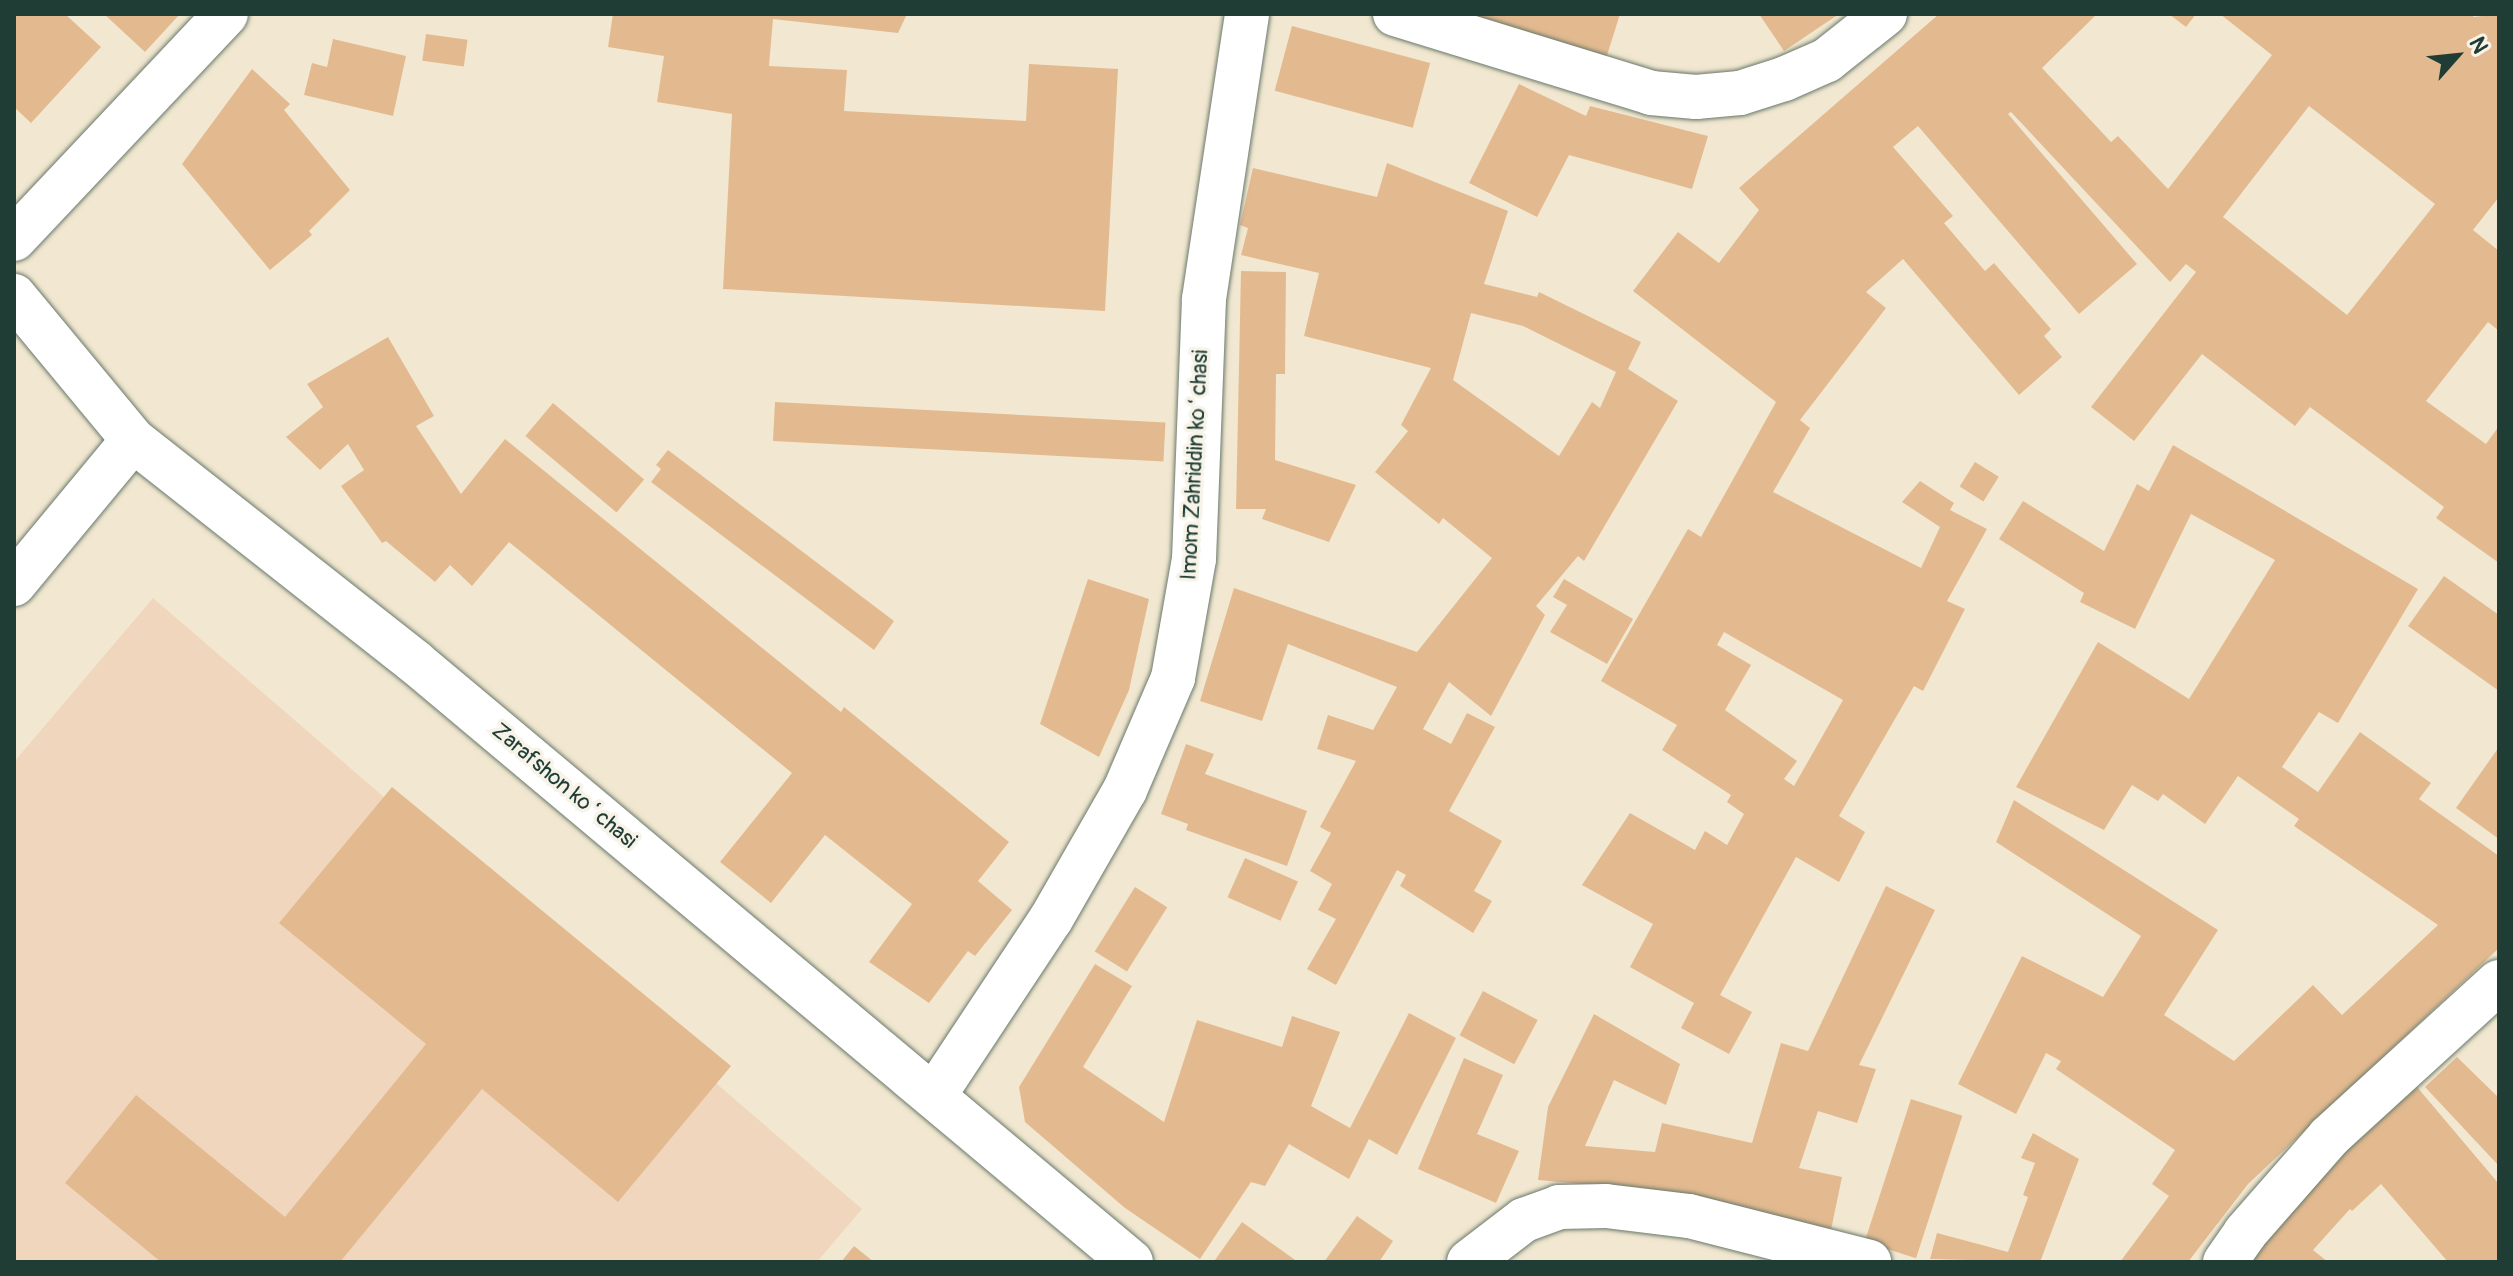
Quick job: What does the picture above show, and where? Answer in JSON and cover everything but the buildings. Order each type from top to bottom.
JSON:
[{"type":"street","points":[[14,239],[226,14]]},
{"type":"street","name":"Imom Zahriddin koʻchasi","points":[[935,1094],[1051,919],[1111,816],[1173,678],[1194,559],[1204,299],[1247,14]]},
{"type":"street","points":[[1395,14],[1651,93],[1696,97],[1740,93],[1784,79],[1827,60],[1885,14]]},
{"type":"street","name":"Zarafshon koʻchasi","points":[[14,296],[133,440],[415,662],[935,1094],[1131,1262]]},
{"type":"street","points":[[14,584],[133,440]]},
{"type":"street","points":[[2225,1262],[2329,1137],[2499,982]]},
{"type":"street","points":[[1469,1262],[1524,1220],[1559,1207],[1606,1206],[1689,1216],[1869,1262]]},
{"type":"shaded area","points":[[153,598],[862,1209],[817,1262],[14,1262],[14,762]]}]
